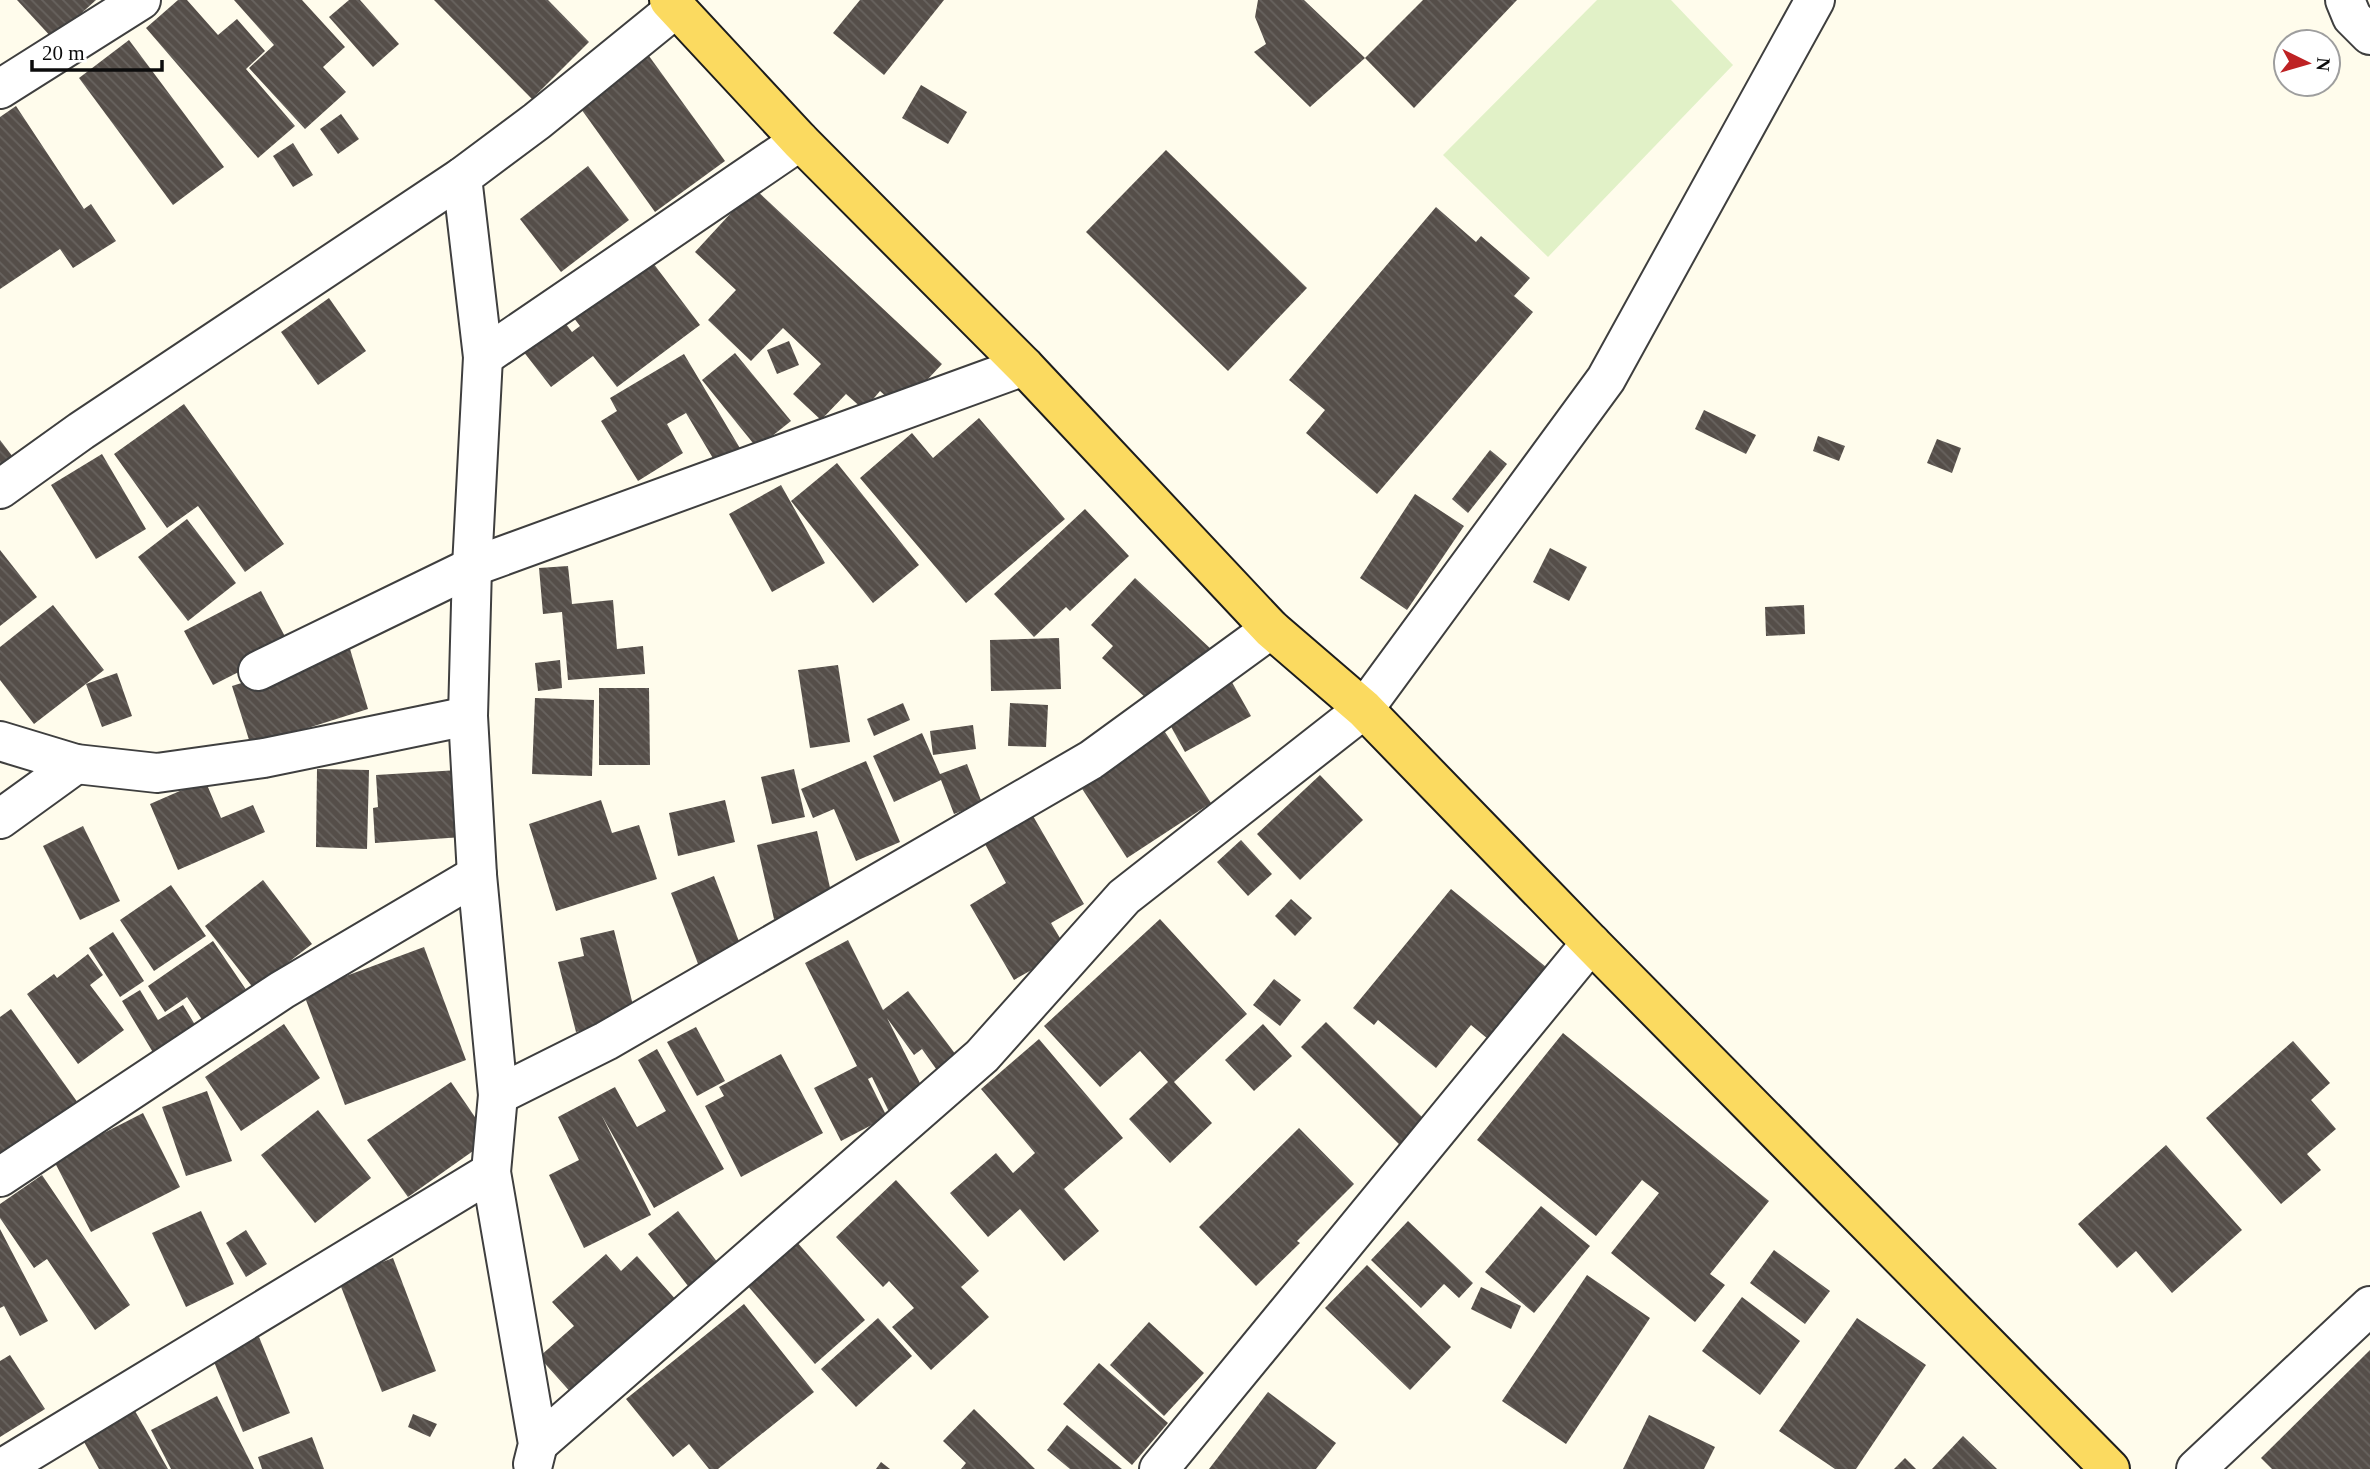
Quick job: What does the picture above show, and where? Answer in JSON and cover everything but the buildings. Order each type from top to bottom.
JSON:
[{"type":"main road","points":[[673,4],[800,141],[1024,366],[1271,629],[1364,709],[2110,1469]]},
{"type":"street","points":[[0,89],[141,0]]},
{"type":"street","points":[[535,1457],[982,1056],[1124,897],[1364,709],[1606,379],[1815,0]]},
{"type":"street","points":[[2345,0],[2352,17],[2370,35]]},
{"type":"street","points":[[0,489],[92,423],[461,177],[537,121],[673,4]]},
{"type":"street","points":[[483,357],[800,141]]},
{"type":"street","points":[[461,177],[483,357],[472,567],[468,716],[477,876],[498,1095],[491,1172],[535,1457]]},
{"type":"street","points":[[258,671],[472,567],[1024,366]]},
{"type":"street","points":[[498,1095],[606,1041],[1091,760],[1271,629]]},
{"type":"street","points":[[0,741],[76,764],[157,773],[264,758],[468,716]]},
{"type":"street","points":[[0,819],[76,764]]},
{"type":"street","points":[[0,1177],[282,990],[477,876]]},
{"type":"street","points":[[1159,1469],[1591,943]]},
{"type":"street","points":[[1,1469],[491,1172]]},
{"type":"street","points":[[2196,1469],[2370,1306]]},
{"type":"green space","points":[[1597,0],[1671,0],[1733,65],[1548,257],[1443,155]]}]
